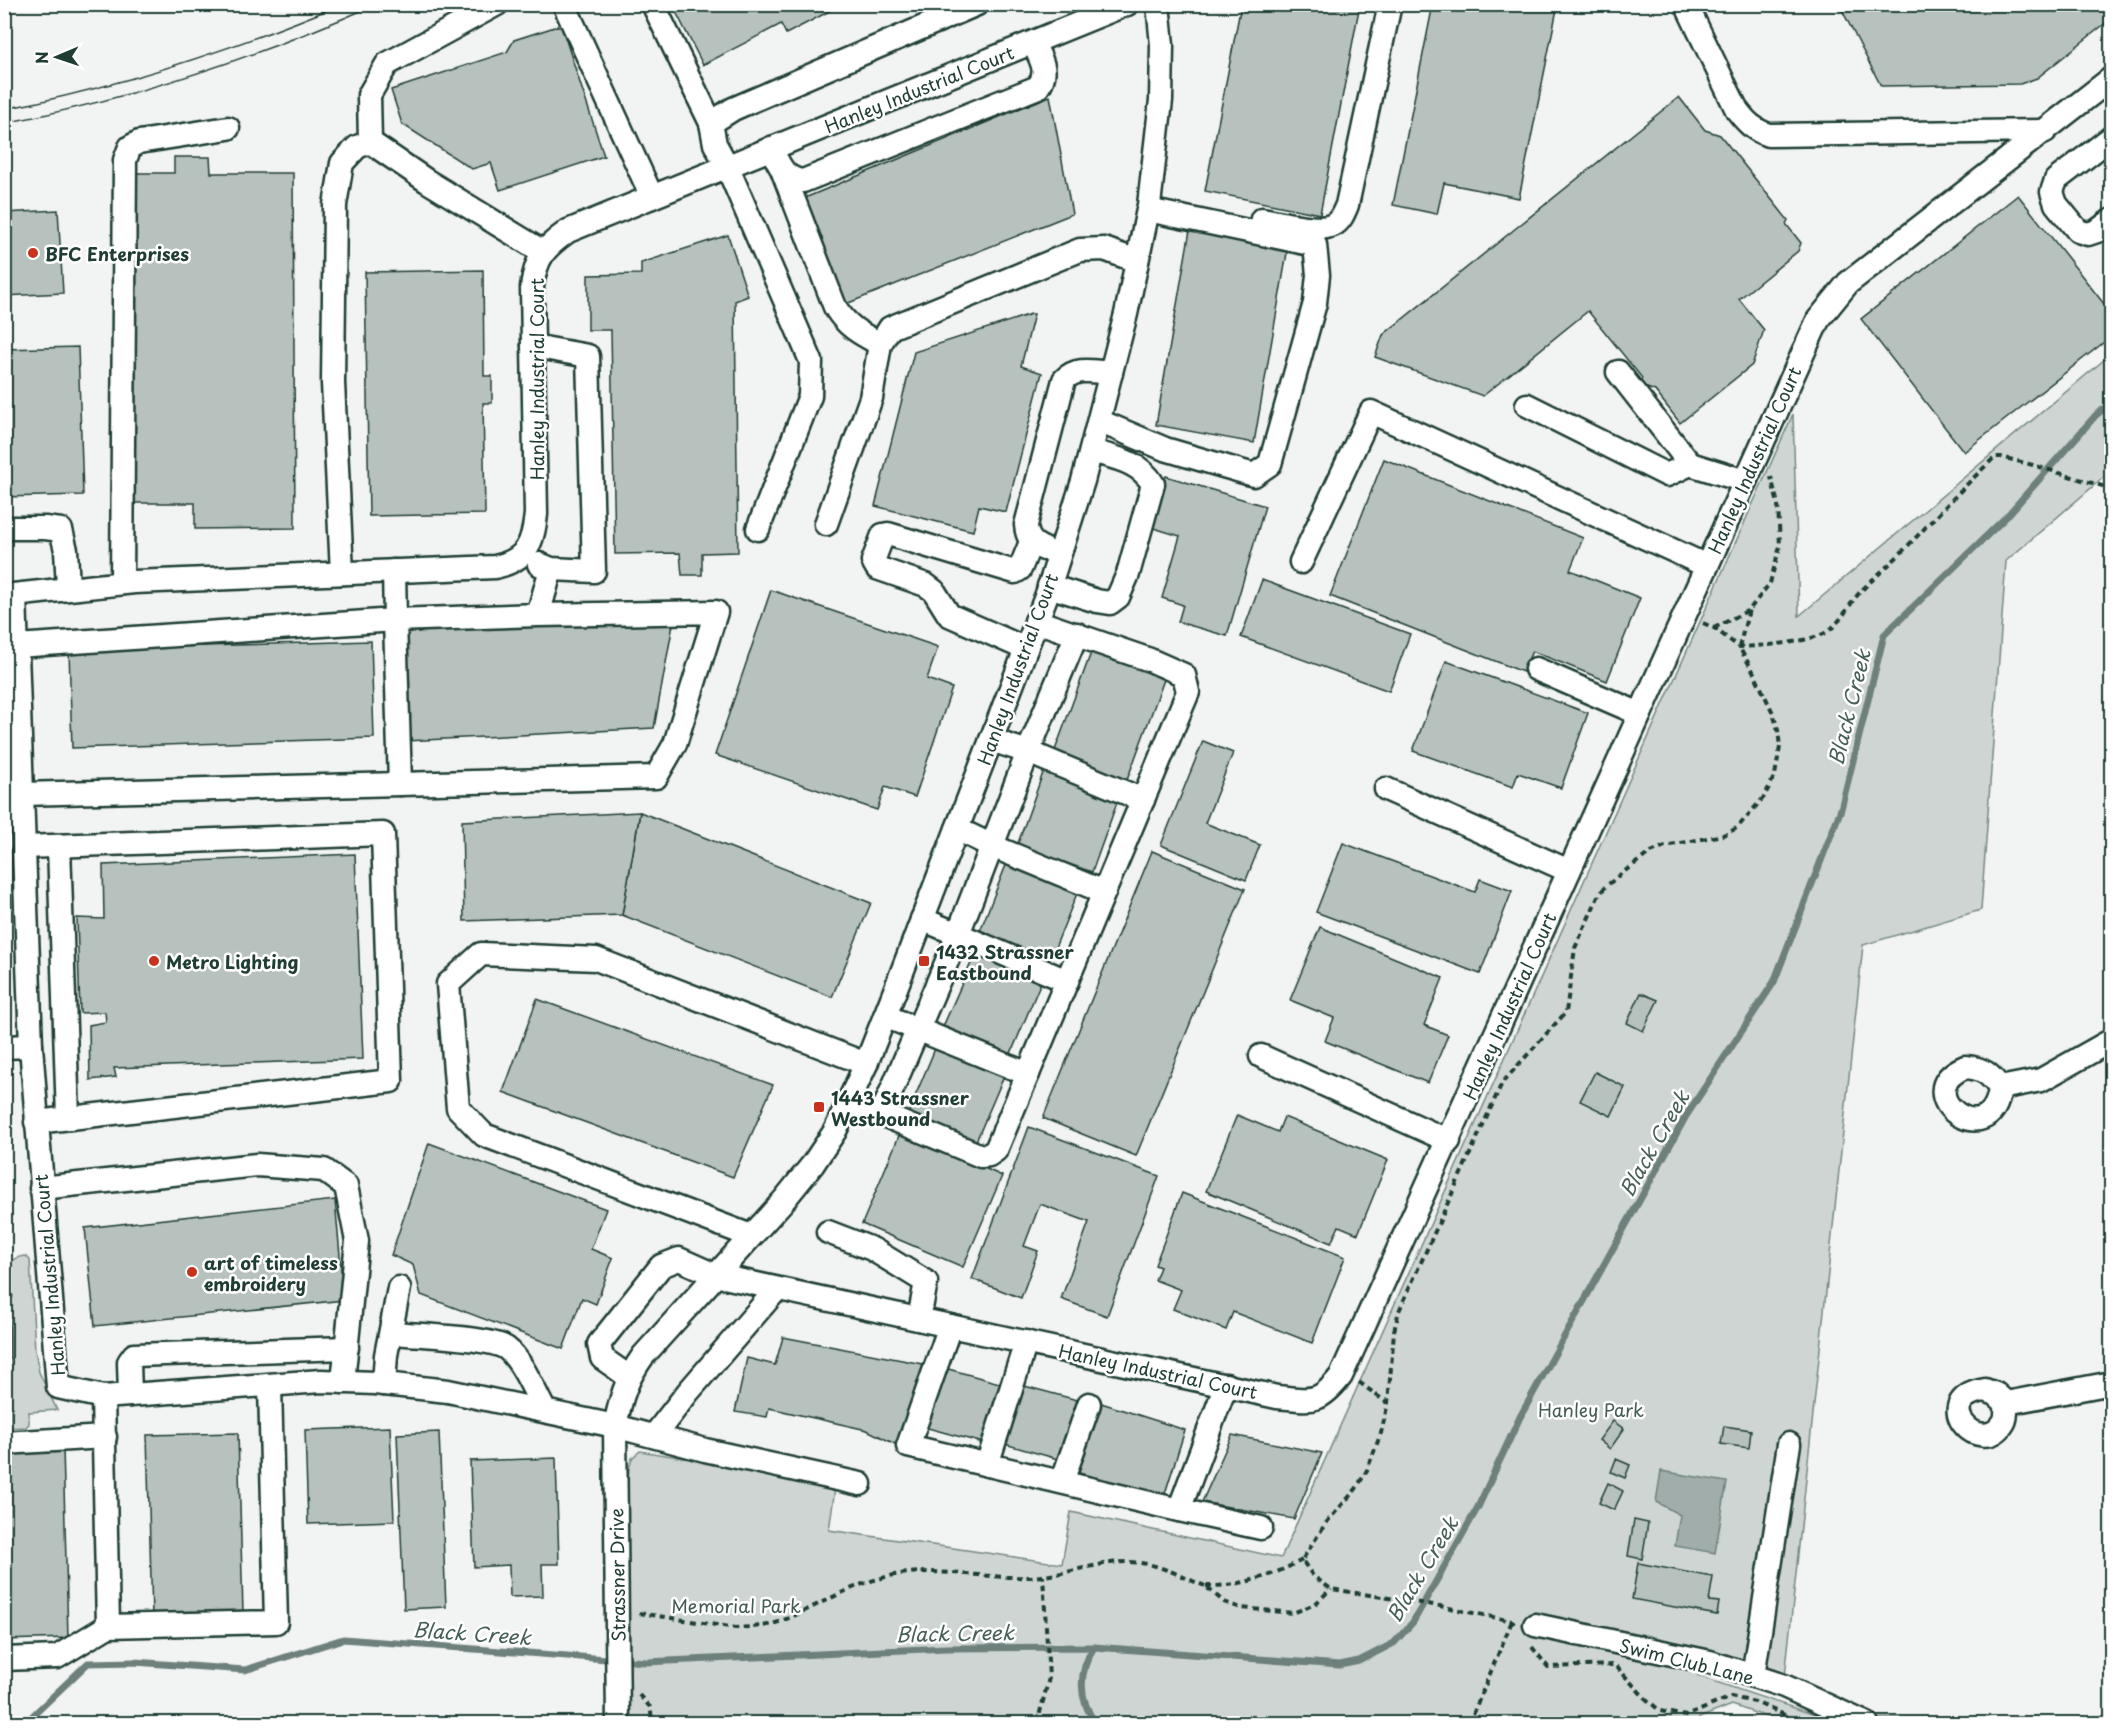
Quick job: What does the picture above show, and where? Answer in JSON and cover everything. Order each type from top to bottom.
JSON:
[{"type":"street","points":[[370,142],[369,95],[387,64],[497,4]]},
{"type":"street","points":[[564,4],[652,197]]},
{"type":"street","points":[[653,4],[711,123],[715,144],[727,166],[811,361],[810,396],[758,529]]},
{"type":"street","points":[[711,123],[733,108],[976,4]]},
{"type":"street","name":"Hanley Industrial Court","points":[[1126,4],[568,231],[550,244],[543,252],[535,270],[532,287],[535,530],[529,545],[511,564],[495,567],[122,583],[68,588],[8,600],[16,646],[31,1046],[58,1387],[103,1396],[321,1381],[384,1384],[448,1391],[615,1426],[622,1393],[629,1377],[643,1356],[784,1200],[813,1164],[835,1131],[866,1064],[1026,649],[1049,586],[1091,451],[1149,204],[1161,100],[1162,45],[1158,4]]},
{"type":"street","points":[[1149,204],[1317,228],[1333,225],[1343,215],[1347,205],[1390,4]]},
{"type":"street","points":[[1686,4],[1737,110],[1747,123],[1757,131],[1768,135],[2045,131]]},
{"type":"street","points":[[783,172],[793,180],[802,181],[1038,87],[1044,79],[1044,71],[1032,43]]},
{"type":"street","name":"Hanley Industrial Court","points":[[715,1275],[1277,1396],[1313,1400],[1328,1393],[1341,1376],[1449,1141],[1818,320],[1848,283],[2112,78]]},
{"type":"street","points":[[122,583],[125,160],[130,147],[139,142],[228,128]]},
{"type":"street","points":[[2112,137],[2056,180],[2052,192],[2056,204],[2078,231],[2088,234],[2097,231],[2112,220]]},
{"type":"street","points":[[370,142],[427,181],[543,252]]},
{"type":"street","points":[[342,573],[333,383],[335,205],[342,163],[357,147],[370,142]]},
{"type":"street","points":[[771,148],[783,172],[842,320],[852,329],[880,344]]},
{"type":"street","points":[[1099,421],[1165,449],[1254,475],[1270,464],[1315,303],[1318,275],[1315,245],[1149,204]]},
{"type":"street","points":[[826,524],[872,398],[880,344],[890,328],[1080,250],[1104,249],[1137,261]]},
{"type":"street","points":[[521,556],[551,569],[594,571],[588,356],[533,346]]},
{"type":"street","points":[[1026,649],[949,615],[934,591],[926,585],[877,568],[873,561],[883,534],[888,534],[1015,572],[1020,569],[1065,380],[1071,373],[1078,370],[1111,373]]},
{"type":"street","points":[[1618,372],[1690,464],[1745,481]]},
{"type":"street","points":[[1527,405],[1667,475],[1690,464]]},
{"type":"street","points":[[1301,562],[1371,412],[1707,566]]},
{"type":"street","points":[[1049,586],[1110,603],[1118,597],[1128,574],[1153,484],[1139,468],[1126,461],[1091,451]]},
{"type":"street","points":[[4,528],[61,530],[66,550],[68,588]]},
{"type":"street","points":[[1029,534],[1059,555]]},
{"type":"street","points":[[538,615],[551,569]]},
{"type":"street","points":[[394,571],[400,784]]},
{"type":"street","points":[[16,646],[395,620],[716,612],[675,744],[656,777],[22,794]]},
{"type":"street","points":[[850,1101],[981,1156],[989,1155],[996,1150],[1188,692],[1184,675],[1150,660],[1036,621]]},
{"type":"street","points":[[882,1113],[958,935],[1028,752],[1077,634]]},
{"type":"street","points":[[1536,669],[1640,714]]},
{"type":"street","points":[[991,740],[1028,752],[1143,800]]},
{"type":"street","points":[[1386,789],[1569,871]]},
{"type":"street","points":[[957,829],[992,846],[1104,892]]},
{"type":"street","points":[[24,847],[383,834],[391,1081],[36,1122]]},
{"type":"street","points":[[59,846],[68,1118]]},
{"type":"street","points":[[922,919],[1067,981]]},
{"type":"street","points":[[751,1236],[484,1134],[458,1108],[448,984],[481,954],[596,959],[866,1064]]},
{"type":"street","points":[[885,1016],[1028,1074]]},
{"type":"street","points":[[2000,1088],[2040,1080],[2112,1040]]},
{"type":"street","points":[[4,1047],[31,1046]]},
{"type":"street","points":[[1261,1056],[1449,1141]]},
{"type":"street","points":[[41,1188],[257,1165],[324,1170],[346,1186],[357,1241],[343,1382]]},
{"type":"street","points":[[828,1232],[872,1250],[926,1282],[919,1319]]},
{"type":"street","points":[[629,1377],[602,1358],[599,1344],[661,1266],[679,1259],[715,1275]]},
{"type":"street","points":[[384,1384],[386,1355],[399,1288]]},
{"type":"street","points":[[654,1436],[688,1392],[777,1289]]},
{"type":"street","points":[[950,1326],[908,1446],[1262,1528]]},
{"type":"street","points":[[391,1333],[485,1341],[505,1348],[518,1361],[545,1411]]},
{"type":"street","points":[[987,1465],[1026,1342]]},
{"type":"street","points":[[130,1395],[129,1362],[134,1355],[346,1348]]},
{"type":"street","points":[[2006,1403],[2112,1383]]},
{"type":"street","points":[[1179,1510],[1226,1385]]},
{"type":"street","points":[[4,1659],[57,1657],[108,1626],[276,1622],[270,1386]]},
{"type":"street","points":[[103,1396],[108,1626]]},
{"type":"street","points":[[1062,1482],[1089,1404]]},
{"type":"street","points":[[615,1426],[716,1452],[860,1484]]},
{"type":"street","name":"Strassner Drive","points":[[615,1426],[626,1618],[627,1688],[618,1724]]},
{"type":"street","points":[[4,1443],[105,1437]]},
{"type":"street","points":[[1753,1676],[1789,1444]]},
{"type":"street","name":"Swim Club Lane","points":[[1527,1632],[1710,1662],[1784,1686],[1867,1724]]},
{"type":"path","points":[[1739,647],[1749,610],[1770,583],[1780,546],[1778,504],[1769,469],[1758,451]]},
{"type":"path","points":[[1739,647],[1806,639],[1825,633],[1836,624],[1862,590],[1896,558],[1952,498],[1995,458],[2001,457],[2033,465],[2111,488]]},
{"type":"path","points":[[1714,628],[1749,610]]},
{"type":"path","points":[[1205,1586],[1226,1585],[1266,1576],[1302,1560],[1326,1523],[1356,1489],[1367,1470],[1381,1433],[1388,1403],[1394,1331],[1399,1311],[1502,1083],[1566,1012],[1575,948],[1598,897],[1605,887],[1651,852],[1665,846],[1723,835],[1737,828],[1764,798],[1775,775],[1780,747],[1773,713],[1739,647],[1714,628],[1685,614]]},
{"type":"path","points":[[1341,1376],[1360,1383],[1388,1403]]},
{"type":"path","points":[[1302,1560],[1313,1576],[1331,1589],[1440,1606],[1512,1621],[1527,1632],[1548,1667],[1616,1665],[1644,1697],[1660,1711],[1686,1716],[1731,1697],[1755,1702],[1805,1724]]},
{"type":"path","points":[[626,1618],[751,1628],[780,1621],[866,1583],[898,1574],[938,1573],[1018,1578],[1043,1576],[1099,1564],[1130,1562],[1158,1567],[1205,1586],[1224,1602],[1241,1608],[1293,1613],[1315,1604],[1331,1589]]},
{"type":"path","points":[[1037,1724],[1049,1678],[1043,1576]]},
{"type":"path","points":[[1469,1724],[1512,1621]]},
{"type":"path","points":[[627,1688],[650,1707],[653,1724]]},
{"type":"green space","name":"Hanley Park","points":[[2111,354],[2111,471],[2006,561],[1981,910],[1863,945],[1784,1686],[1698,1661],[1698,1676],[1824,1718],[1989,1718],[1993,1723],[1784,1723],[1732,1705],[1699,1718],[1699,1724],[618,1724],[617,1609],[629,1469],[632,1458],[640,1451],[836,1482],[829,1530],[1062,1564],[1071,1512],[1281,1558],[1793,414],[1799,616]]},
{"type":"green space","points":[[26,1256],[30,1260],[35,1350],[39,1372],[57,1410],[29,1412],[29,1424],[26,1427],[5,1428],[5,1424],[10,1423],[10,1300],[13,1297],[8,1284],[7,1271],[12,1261]]},
{"type":"shaded area","points":[[1661,1471],[1727,1482],[1715,1553],[1675,1546],[1680,1515],[1656,1502]]},
{"type":"building","points":[[672,4],[843,4],[786,34],[781,24],[703,65]]},
{"type":"building","points":[[1253,4],[1360,4],[1320,214],[1205,191],[1240,10]]},
{"type":"building","points":[[1433,4],[1558,4],[1519,198],[1444,183],[1437,214],[1393,205]]},
{"type":"building","points":[[1839,4],[2112,4],[2112,18],[2037,78],[2020,84],[1881,86]]},
{"type":"building","points":[[561,25],[604,156],[500,190],[491,163],[472,169],[402,124],[391,90],[507,52],[514,40]]},
{"type":"building","points":[[1050,96],[1072,214],[846,304],[800,200]]},
{"type":"building","points":[[1679,97],[1705,130],[1720,135],[1788,220],[1786,224],[1801,243],[1798,251],[1739,299],[1764,330],[1752,365],[1680,423],[1655,391],[1639,385],[1642,378],[1588,311],[1483,396],[1375,357],[1383,335]]},
{"type":"building","points":[[174,157],[210,157],[211,173],[293,173],[295,528],[195,529],[195,503],[135,503],[133,173],[174,173]]},
{"type":"building","points":[[2018,195],[2112,314],[2112,336],[1964,452],[1861,319]]},
{"type":"building","name":"BFC Enterprises","points":[[58,210],[63,293],[4,296],[4,213]]},
{"type":"building","points":[[1190,230],[1288,247],[1254,443],[1156,425]]},
{"type":"building","points":[[728,235],[748,296],[735,301],[738,552],[702,553],[702,575],[682,575],[680,553],[615,554],[611,330],[588,330],[588,275],[641,274],[641,263]]},
{"type":"building","points":[[483,270],[484,376],[492,376],[492,403],[483,403],[485,514],[369,516],[365,272]]},
{"type":"building","points":[[1034,314],[1021,366],[1042,373],[1006,512],[979,506],[973,531],[875,506],[914,352]]},
{"type":"building","points":[[78,347],[83,495],[4,497],[4,349]]},
{"type":"building","points":[[1384,459],[1583,538],[1570,570],[1640,598],[1607,681],[1532,651],[1523,672],[1330,596]]},
{"type":"building","points":[[1166,476],[1265,506],[1227,636],[1178,622],[1183,605],[1162,598],[1180,536],[1150,527]]},
{"type":"building","points":[[1262,580],[1410,634],[1389,691],[1241,637]]},
{"type":"building","points":[[771,590],[938,647],[927,679],[952,688],[915,797],[885,787],[877,810],[715,755]]},
{"type":"building","points":[[674,619],[654,728],[406,741],[402,628]]},
{"type":"building","points":[[371,641],[374,738],[72,748],[69,650]]},
{"type":"building","points":[[1092,650],[1165,677],[1127,780],[1054,753]]},
{"type":"building","points":[[1446,661],[1588,713],[1561,788],[1518,773],[1513,787],[1413,751]]},
{"type":"building","points":[[1203,741],[1233,753],[1205,823],[1260,845],[1246,880],[1161,845]]},
{"type":"building","points":[[1044,770],[1119,797],[1092,872],[1017,846]]},
{"type":"building","points":[[640,812],[871,903],[832,997],[622,915]]},
{"type":"building","points":[[640,812],[622,915],[464,921],[462,821]]},
{"type":"building","points":[[1343,843],[1475,892],[1480,879],[1512,891],[1480,974],[1316,912]]},
{"type":"building","points":[[1152,851],[1245,889],[1136,1156],[1043,1118]]},
{"type":"building","points":[[355,854],[363,1059],[114,1068],[116,1077],[90,1080],[89,1025],[106,1022],[105,1012],[80,1013],[77,918],[104,919],[103,865]]},
{"type":"building","points":[[1008,860],[1078,891],[1048,965],[978,936]]},
{"type":"building","points":[[1320,927],[1443,978],[1424,1025],[1448,1035],[1428,1083],[1325,1041],[1334,1018],[1290,1000]]},
{"type":"building","points":[[975,954],[1041,982],[1009,1058],[941,1031]]},
{"type":"building","points":[[1641,993],[1658,1000],[1643,1031],[1627,1023]]},
{"type":"building","points":[[537,999],[773,1085],[733,1177],[503,1092]]},
{"type":"building","points":[[937,1044],[1005,1074],[974,1146],[906,1118]]},
{"type":"building","points":[[1595,1072],[1625,1087],[1611,1116],[1580,1101]]},
{"type":"building","points":[[1237,1115],[1278,1132],[1284,1117],[1388,1160],[1358,1234],[1339,1226],[1331,1243],[1206,1191]]},
{"type":"building","points":[[1029,1127],[1159,1176],[1107,1316],[1061,1299],[1089,1222],[1040,1204],[1024,1246],[1038,1251],[1021,1298],[972,1279]]},
{"type":"building","points":[[901,1131],[1002,1176],[963,1267],[862,1224]]},
{"type":"building","points":[[429,1143],[606,1209],[591,1249],[613,1258],[596,1304],[582,1298],[563,1349],[421,1295],[413,1265],[391,1255]]},
{"type":"building","points":[[1182,1193],[1345,1257],[1312,1343],[1233,1312],[1226,1330],[1173,1309],[1181,1290],[1155,1280],[1160,1267],[1155,1265]]},
{"type":"building","points":[[335,1200],[344,1300],[95,1326],[85,1228]]},
{"type":"building","points":[[9,1291],[10,1359],[4,1359],[4,1292]]},
{"type":"building","points":[[783,1337],[933,1366],[897,1445],[867,1430],[769,1408],[767,1417],[735,1412],[747,1358],[775,1365]]},
{"type":"building","points":[[941,1367],[1003,1384],[987,1444],[924,1427]]},
{"type":"building","points":[[1017,1384],[1081,1401],[1065,1461],[1001,1443]]},
{"type":"building","points":[[1095,1401],[1185,1430],[1163,1500],[1073,1471]]},
{"type":"building","points":[[1613,1421],[1624,1429],[1610,1449],[1599,1440]]},
{"type":"building","points":[[1724,1426],[1751,1430],[1749,1448],[1721,1444]]},
{"type":"building","points":[[390,1427],[394,1521],[308,1524],[305,1430]]},
{"type":"building","points":[[439,1432],[446,1607],[404,1609],[397,1434]]},
{"type":"building","points":[[238,1433],[243,1613],[152,1616],[147,1435]]},
{"type":"building","points":[[1232,1435],[1322,1453],[1294,1519],[1202,1502]]},
{"type":"building","points":[[63,1448],[68,1638],[4,1640],[4,1450]]},
{"type":"building","points":[[556,1458],[559,1564],[542,1564],[543,1596],[510,1597],[509,1565],[474,1567],[470,1461]]},
{"type":"building","points":[[1616,1459],[1630,1465],[1625,1478],[1611,1472]]},
{"type":"building","points":[[1608,1483],[1623,1491],[1614,1510],[1599,1503]]},
{"type":"building","points":[[1634,1520],[1648,1523],[1642,1559],[1628,1556]]},
{"type":"building","points":[[1638,1563],[1713,1577],[1709,1601],[1719,1602],[1717,1615],[1632,1599]]},
{"type":"waterway","name":"Black Creek","points":[[24,1724],[88,1663],[135,1662],[245,1670],[343,1639],[646,1662],[946,1648],[1094,1647],[1340,1665],[1359,1661],[1394,1643],[1413,1622],[1478,1507],[1520,1417],[1686,1116],[1774,982],[1841,809],[1884,635],[2006,517],[2096,415],[2112,403]]},
{"type":"waterway","points":[[1094,1647],[1085,1666],[1082,1686],[1086,1705],[1096,1724]]},
{"type":"tram line","points":[[4,109],[90,90],[176,65],[342,4]]},
{"type":"tram line","points":[[4,123],[147,89],[241,58],[377,4]]},
{"type":"place","name":"BFC Enterprises","points":[[33,253]]},
{"type":"place","name":"Metro Lighting","points":[[154,961]]},
{"type":"place","name":"1432 Strassner Eastbound","points":[[924,961]]},
{"type":"place","name":"1443 Strassner Westbound","points":[[819,1107]]},
{"type":"place","name":"art of timeless embroidery","points":[[192,1272]]},
{"type":"park label","name":"Memorial Park","points":[[736,1605]]}]
